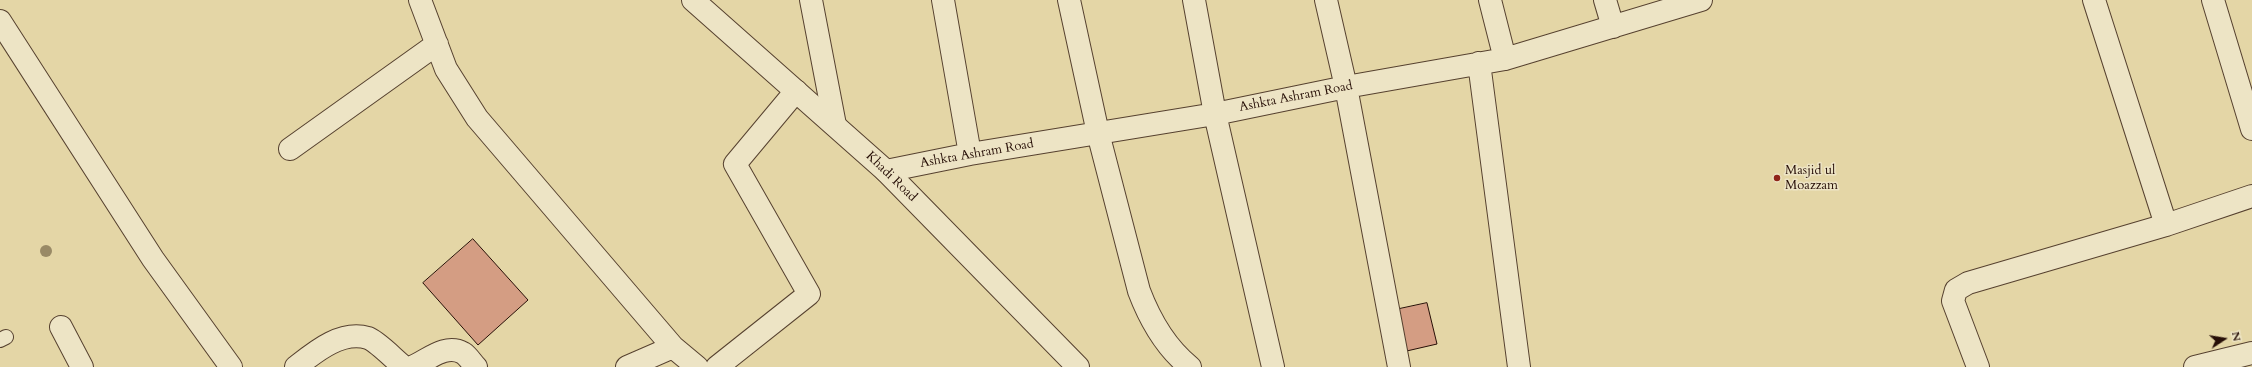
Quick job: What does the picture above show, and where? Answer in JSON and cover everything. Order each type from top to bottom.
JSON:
[{"type":"street","points":[[420,0],[446,69],[477,118],[673,347],[697,367]]},
{"type":"street","name":"Khadi Road","points":[[693,0],[886,171],[1078,367]]},
{"type":"street","points":[[811,0],[835,125]]},
{"type":"street","points":[[943,0],[970,154]]},
{"type":"street","points":[[1069,0],[1098,133],[1139,291],[1147,313],[1162,338],[1190,367]]},
{"type":"street","points":[[1194,0],[1215,114],[1273,367]]},
{"type":"street","points":[[1326,0],[1346,87],[1399,367]]},
{"type":"street","points":[[1490,0],[1505,59]]},
{"type":"street","points":[[1605,0],[1613,27]]},
{"type":"street","name":"Ashkta Ashram Road","points":[[886,171],[970,154],[1215,114],[1346,87],[1505,59],[1701,0]]},
{"type":"street","points":[[2094,0],[2166,225]]},
{"type":"street","points":[[2213,0],[2252,129]]},
{"type":"street","points":[[0,21],[154,259],[230,367]]},
{"type":"street","points":[[290,149],[437,44]]},
{"type":"street","points":[[1479,63],[1519,367]]},
{"type":"street","points":[[717,367],[809,294],[735,164],[796,91]]},
{"type":"street","points":[[1978,367],[1953,301],[1956,290],[1968,283],[2166,225],[2252,196]]},
{"type":"street","points":[[62,327],[82,367]]},
{"type":"street","points":[[296,367],[319,349],[338,341],[356,337],[369,338],[404,367]]},
{"type":"street","points":[[626,367],[673,347]]},
{"type":"street","points":[[412,367],[441,352],[452,351],[463,353],[476,367]]},
{"type":"street","points":[[2195,367],[2252,353]]},
{"type":"building","points":[[473,239],[528,300],[478,345],[423,283]]},
{"type":"building","points":[[1427,303],[1437,344],[1398,353],[1390,311]]},
{"type":"place","name":"Masjid ul Moazzam","points":[[1777,178]]}]
